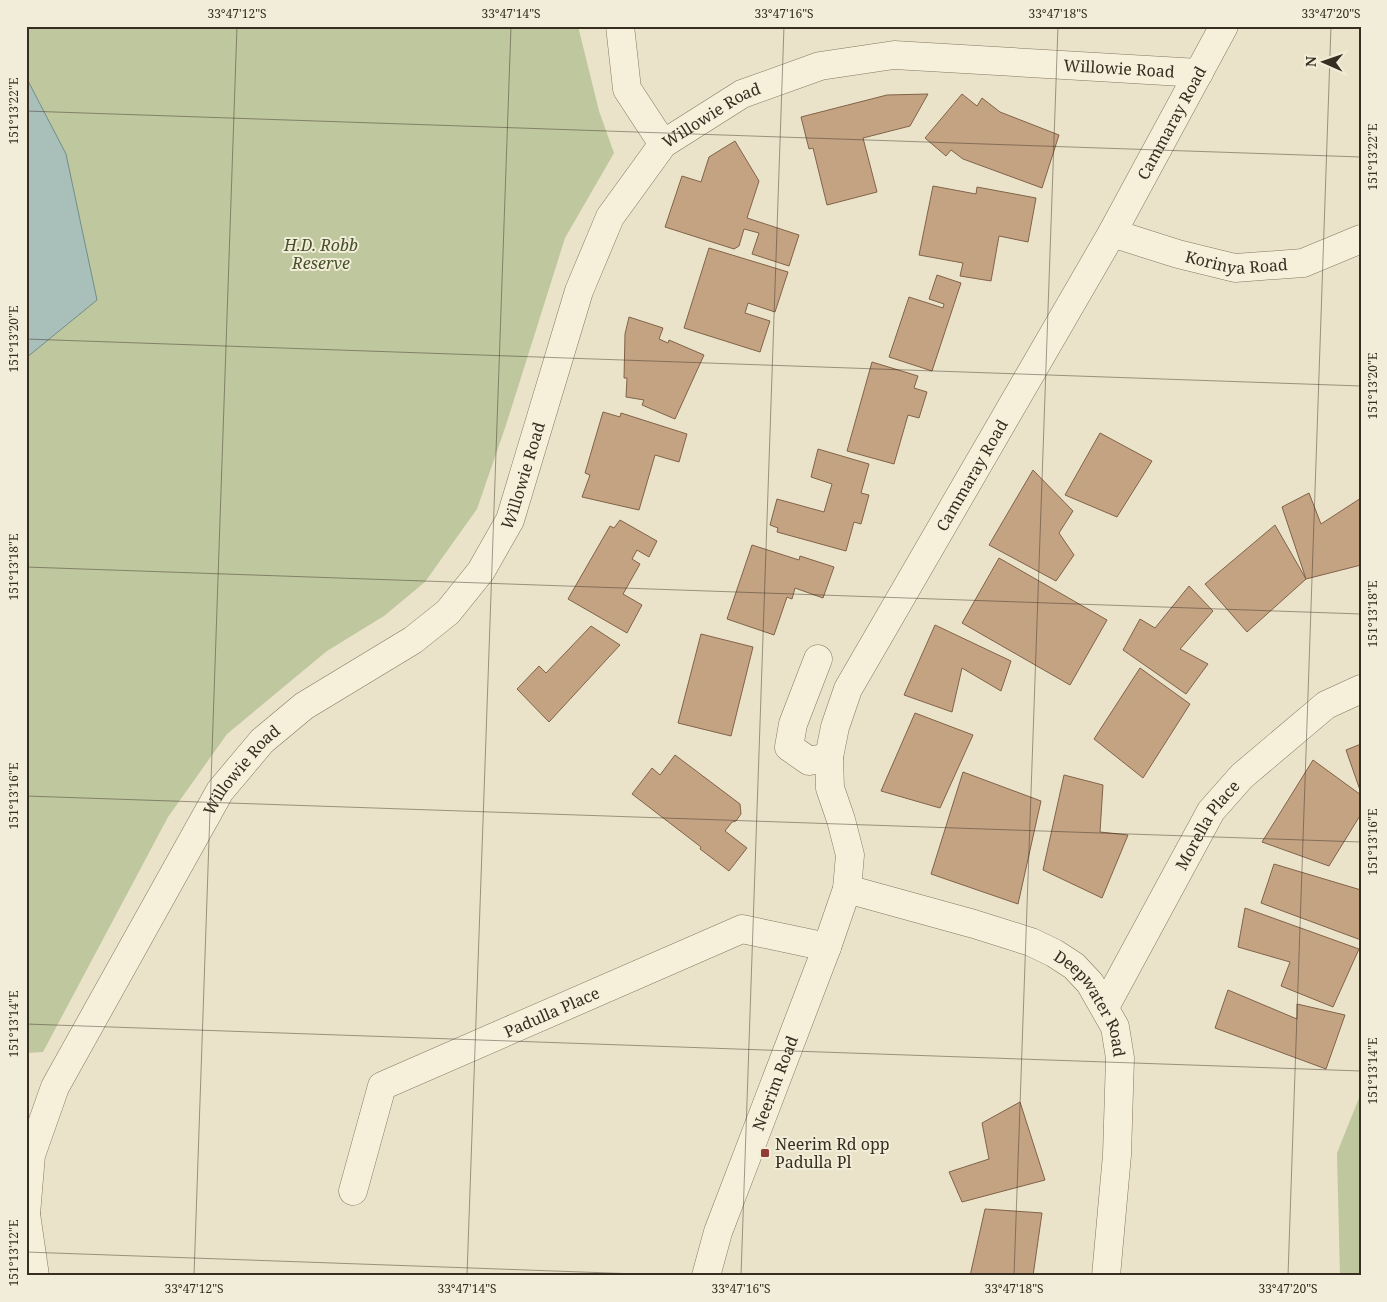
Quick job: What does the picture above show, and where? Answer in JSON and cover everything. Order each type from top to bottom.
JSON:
[{"type":"street","points":[[620,26],[627,89],[663,144]]},
{"type":"street","name":"Cammaray Road","points":[[827,948],[847,889],[850,855],[830,788],[829,757],[835,728],[848,689],[1112,233],[1224,26]]},
{"type":"street","name":"Willowie Road","points":[[35,1276],[26,1214],[31,1155],[55,1087],[220,791],[262,741],[304,706],[413,640],[448,612],[481,571],[510,520],[579,291],[603,233],[610,217],[663,144],[742,94],[820,66],[894,55],[1199,73]]},
{"type":"street","name":"Korinya Road","points":[[1112,233],[1178,254],[1235,268],[1303,263],[1361,239]]},
{"type":"street","points":[[818,659],[793,724],[789,747],[809,761],[829,757]]},
{"type":"street","name":"Morella Place","points":[[1105,1007],[1210,811],[1242,776],[1326,705],[1361,689]]},
{"type":"street","name":"Deepwater Road","points":[[847,889],[1031,942],[1054,953],[1074,966],[1090,983],[1115,1027],[1120,1058],[1117,1154],[1106,1276]]},
{"type":"street","name":"Padulla Place","points":[[354,1191],[382,1086],[742,929],[827,948]]},
{"type":"street","name":"Neerim Road","points":[[706,1276],[718,1232],[827,948]]},
{"type":"green space","name":"H.D. Robb Reserve","points":[[26,26],[578,26],[599,111],[614,153],[565,238],[506,425],[477,509],[425,582],[384,616],[327,651],[227,734],[168,817],[43,1052],[26,1053],[26,358],[97,300],[66,154],[26,77]]},
{"type":"green space","points":[[1361,1093],[1361,1276],[1340,1276],[1337,1153]]},
{"type":"water","points":[[26,77],[66,154],[97,300],[26,358]]},
{"type":"building","points":[[928,94],[910,126],[863,138],[877,192],[827,205],[813,148],[809,149],[801,117],[887,95]]},
{"type":"building","points":[[962,94],[977,106],[982,98],[1000,112],[1059,135],[1042,188],[963,159],[951,150],[946,156],[925,138]]},
{"type":"building","points":[[735,141],[759,181],[747,218],[799,235],[789,266],[752,254],[759,233],[744,229],[739,246],[734,249],[665,227],[682,176],[701,182],[709,157]]},
{"type":"building","points":[[933,186],[976,194],[977,187],[1036,198],[1028,242],[999,236],[991,281],[960,276],[963,263],[919,255]]},
{"type":"building","points":[[709,248],[788,272],[775,312],[748,303],[745,313],[770,321],[760,352],[684,328]]},
{"type":"building","points":[[937,275],[961,283],[932,371],[889,357],[909,297],[943,308],[944,304],[929,299]]},
{"type":"building","points":[[629,317],[663,328],[659,339],[668,343],[669,340],[704,355],[675,419],[642,405],[644,400],[626,397],[627,378],[624,378],[625,334]]},
{"type":"building","points":[[872,362],[918,376],[914,388],[927,392],[919,418],[908,415],[894,464],[847,451]]},
{"type":"building","points":[[603,412],[620,417],[621,413],[687,434],[679,462],[655,455],[639,510],[582,497],[590,475],[585,473]]},
{"type":"building","points":[[1100,433],[1152,461],[1117,517],[1065,495]]},
{"type":"building","points":[[818,449],[869,464],[861,493],[869,495],[861,524],[854,522],[846,551],[777,532],[778,528],[770,525],[777,499],[824,512],[832,484],[811,477]]},
{"type":"building","points":[[1033,470],[1073,511],[1059,533],[1074,555],[1056,581],[989,545]]},
{"type":"building","points":[[1309,493],[1321,524],[1361,498],[1361,565],[1306,579],[1282,507]]},
{"type":"building","points":[[620,520],[657,541],[649,557],[637,550],[632,559],[640,564],[623,594],[642,605],[627,633],[568,599],[610,526],[614,528]]},
{"type":"building","points":[[1275,525],[1306,579],[1247,632],[1205,584]]},
{"type":"building","points":[[752,545],[799,560],[800,556],[834,567],[823,598],[795,588],[792,599],[787,597],[774,635],[727,619]]},
{"type":"building","points":[[999,558],[1107,620],[1070,685],[962,623]]},
{"type":"building","points":[[1189,586],[1213,611],[1180,649],[1208,664],[1186,694],[1123,650],[1140,619],[1155,628]]},
{"type":"building","points":[[935,625],[1011,661],[1001,691],[962,668],[952,712],[904,695]]},
{"type":"building","points":[[591,626],[620,645],[549,722],[517,689],[539,666],[546,673]]},
{"type":"building","points":[[701,634],[753,647],[731,736],[678,723]]},
{"type":"building","points":[[1140,668],[1190,704],[1143,778],[1094,739]]},
{"type":"building","points":[[915,713],[973,735],[940,808],[881,791]]},
{"type":"building","points":[[1361,744],[1361,790],[1360,790],[1346,750]]},
{"type":"building","points":[[675,755],[740,804],[741,814],[725,831],[747,848],[729,871],[632,794],[652,768],[660,775]]},
{"type":"building","points":[[1313,760],[1361,795],[1361,814],[1329,866],[1262,842]]},
{"type":"building","points":[[963,772],[1041,801],[1018,904],[931,874]]},
{"type":"building","points":[[1064,775],[1103,785],[1100,832],[1128,835],[1102,898],[1043,870]]},
{"type":"building","points":[[1274,864],[1361,890],[1361,940],[1261,903]]},
{"type":"building","points":[[1245,908],[1359,949],[1333,1007],[1281,986],[1290,962],[1238,947]]},
{"type":"building","points":[[1228,990],[1297,1019],[1297,1004],[1345,1015],[1326,1069],[1215,1028]]},
{"type":"building","points":[[1020,1102],[1045,1180],[962,1202],[949,1172],[989,1159],[982,1123]]},
{"type":"building","points":[[985,1209],[1042,1213],[1033,1276],[970,1276]]},
{"type":"place","name":"Neerim Rd opp Padulla Pl","points":[[765,1153]]}]
